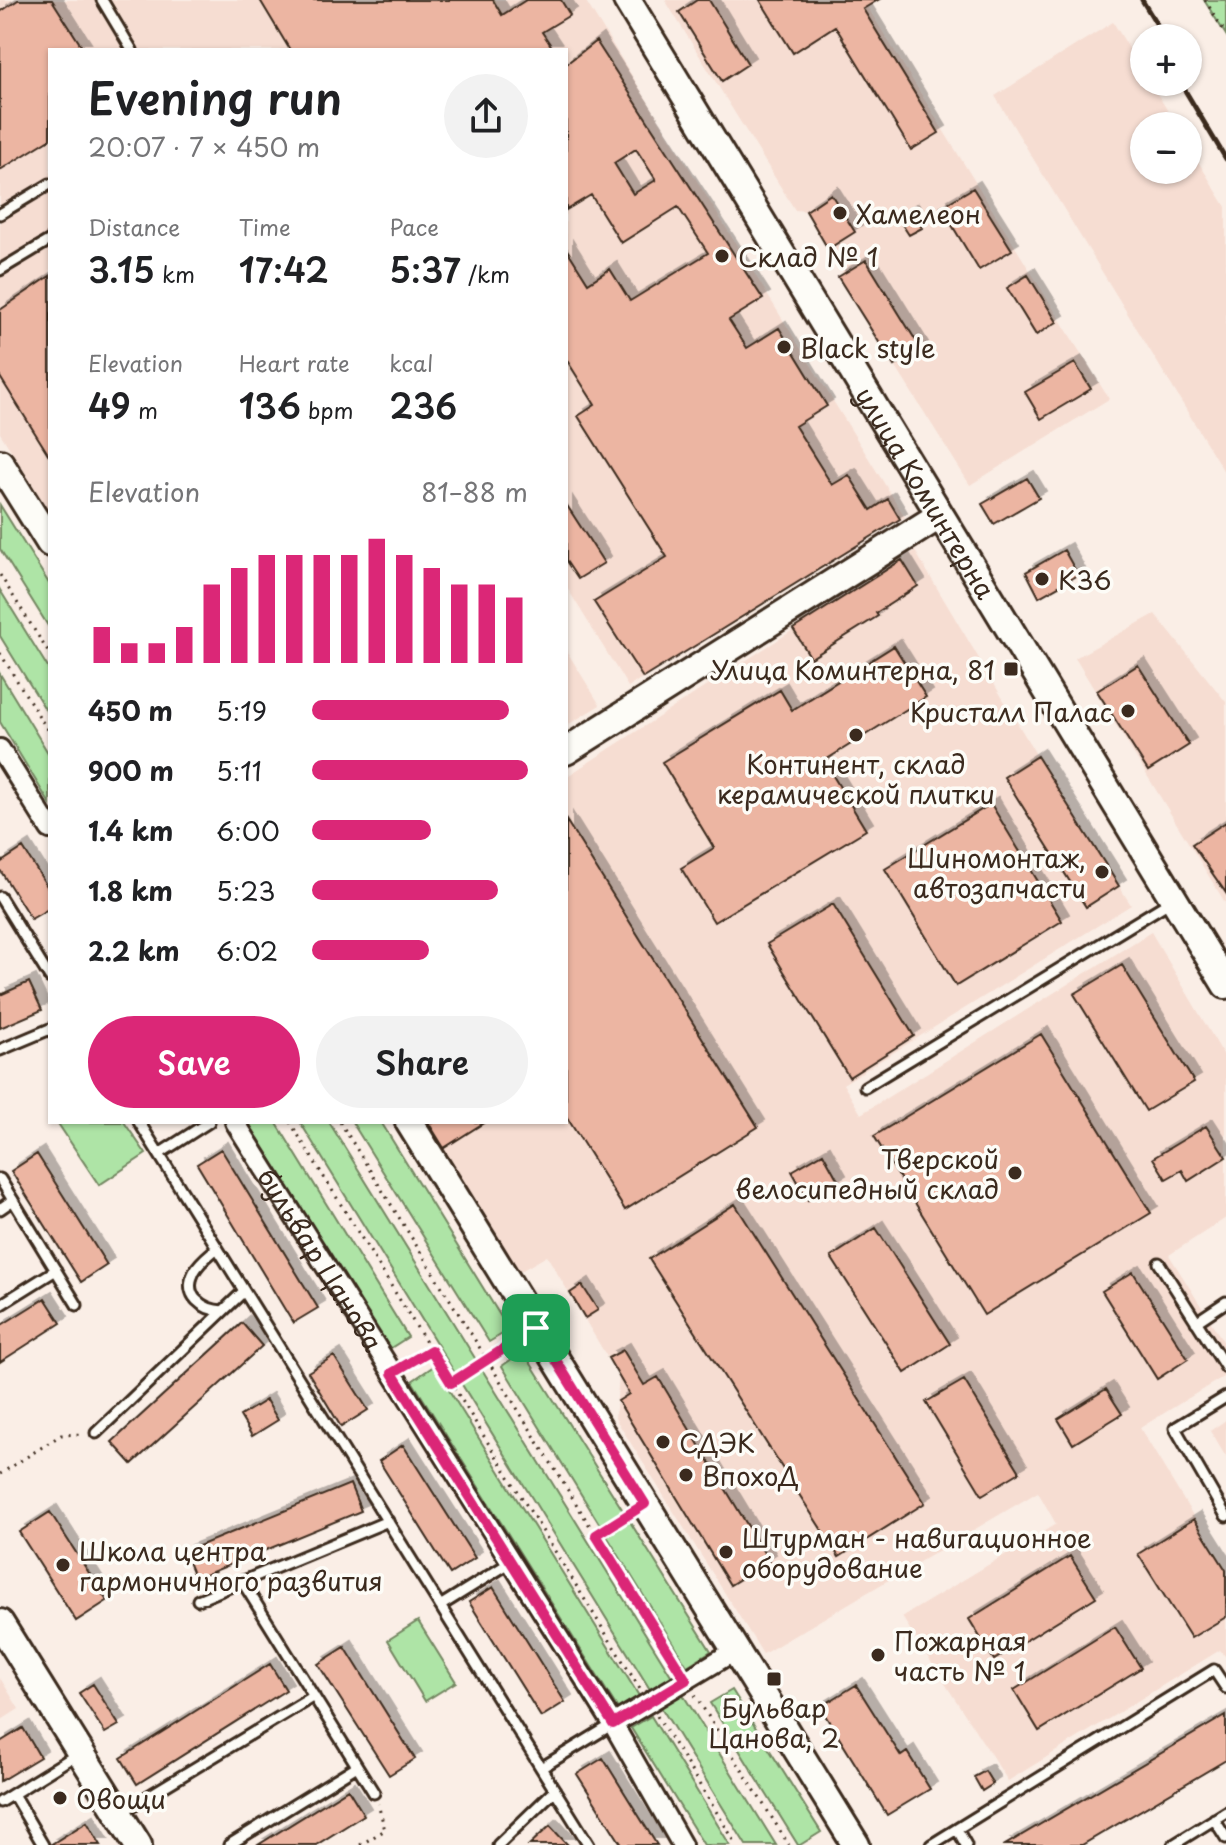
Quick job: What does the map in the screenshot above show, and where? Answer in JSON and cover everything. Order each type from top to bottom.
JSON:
[{"type":"street","name":"улица Коминтерна","points":[[627,0],[1226,984]]},
{"type":"street","points":[[0,463],[48,540]]},
{"type":"street","points":[[568,750],[939,516]]},
{"type":"street","points":[[0,749],[48,826]]},
{"type":"street","name":"бульвар Цанова","points":[[236,1124],[613,1724],[682,1845]]},
{"type":"street","points":[[410,1124],[856,1845]]},
{"type":"street","points":[[0,1623],[138,1845]]},
{"type":"street","points":[[613,1724],[736,1650]]},
{"type":"lane","points":[[102,0],[131,48]]},
{"type":"lane","points":[[0,214],[48,185]]},
{"type":"lane","points":[[0,270],[48,241]]},
{"type":"lane","points":[[0,897],[48,975]]},
{"type":"lane","points":[[865,1087],[1174,900]]},
{"type":"lane","points":[[0,1050],[48,1030]]},
{"type":"lane","points":[[140,1124],[589,1845]]},
{"type":"lane","points":[[159,1154],[206,1124]]},
{"type":"lane","points":[[0,1179],[77,1305]]},
{"type":"lane","points":[[0,1209],[13,1200]]},
{"type":"lane","points":[[217,1248],[192,1275],[191,1290],[196,1302],[208,1310],[223,1311]]},
{"type":"lane","points":[[1159,1263],[1226,1368]]},
{"type":"lane","points":[[0,1305],[56,1270]]},
{"type":"lane","points":[[96,1433],[244,1291]]},
{"type":"lane","points":[[1196,1322],[1226,1302]]},
{"type":"lane","points":[[1226,1397],[1175,1428],[1226,1516]]},
{"type":"lane","points":[[198,1600],[388,1521]]},
{"type":"lane","points":[[440,1606],[511,1562]]},
{"type":"lane","points":[[242,1581],[374,1793]]},
{"type":"lane","points":[[931,1845],[1214,1670],[1226,1688]]},
{"type":"lane","points":[[119,1814],[314,1696]]},
{"type":"lane","points":[[541,1768],[613,1724]]},
{"type":"lane","points":[[0,1802],[80,1752]]},
{"type":"lane","points":[[229,1845],[357,1766]]},
{"type":"lane","points":[[498,1845],[555,1790]]},
{"type":"lane","points":[[13,1794],[43,1845]]},
{"type":"lane","points":[[1173,1845],[1226,1812]]},
{"type":"lane","points":[[1214,1819],[1226,1838]]},
{"type":"lane","points":[[957,1829],[966,1845]]},
{"type":"path","points":[[1205,0],[1226,34]]},
{"type":"path","points":[[0,575],[48,652]]},
{"type":"path","points":[[0,653],[48,731]]},
{"type":"path","points":[[291,1124],[737,1845]]},
{"type":"path","points":[[341,1124],[789,1845]]},
{"type":"path","points":[[451,1383],[536,1328]]},
{"type":"path","points":[[392,1373],[431,1350]]},
{"type":"path","points":[[0,1474],[61,1435],[96,1433]]},
{"type":"path","points":[[596,1535],[645,1504]]},
{"type":"path","points":[[360,1845],[385,1830],[374,1793]]},
{"type":"shaded area","points":[[0,0],[585,0],[905,517],[628,687],[568,589],[568,48],[48,48],[48,510],[0,433]]},
{"type":"shaded area","points":[[665,0],[863,0],[1109,399],[970,485],[839,277],[843,272],[806,211],[795,210]]},
{"type":"shaded area","points":[[1113,22],[1130,50],[1130,96],[1159,96],[1168,112],[1130,112],[1130,184],[1202,184],[1202,168],[1226,207],[1226,475],[995,96]]},
{"type":"shaded area","points":[[915,551],[1037,756],[1131,905],[843,1084],[861,1114],[1151,932],[1226,1059],[1226,1218],[1169,1255],[1226,1346],[1226,1375],[1140,1428],[1226,1570],[1226,1657],[1220,1650],[1008,1781],[902,1617],[1056,1524],[1038,1492],[763,1654],[615,1418],[619,1377],[547,1256],[519,1272],[428,1124],[568,1124],[568,776]]},
{"type":"shaded area","points":[[1155,614],[1226,702],[1226,904],[1075,658]]},
{"type":"shaded area","points":[[568,653],[600,705],[568,725]]},
{"type":"shaded area","points":[[1226,1420],[1226,1457],[1210,1431]]},
{"type":"shaded area","points":[[0,1678],[19,1709],[0,1721]]},
{"type":"green space","points":[[1204,0],[1226,0],[1226,35]]},
{"type":"green space","points":[[0,505],[48,582],[48,626],[0,549]]},
{"type":"green space","points":[[0,590],[48,668],[48,714],[0,636]]},
{"type":"green space","points":[[0,674],[48,753],[48,801],[0,722]]},
{"type":"green space","points":[[58,1124],[125,1124],[146,1154],[99,1185]]},
{"type":"green space","points":[[249,1124],[277,1124],[408,1337],[389,1349]]},
{"type":"green space","points":[[301,1124],[330,1124],[776,1845],[746,1845]]},
{"type":"green space","points":[[353,1124],[382,1124],[509,1330],[489,1342]]},
{"type":"green space","points":[[523,1351],[711,1651],[687,1666],[502,1366]]},
{"type":"green space","points":[[434,1366],[639,1696],[618,1709],[412,1381]]},
{"type":"green space","points":[[418,1621],[456,1682],[425,1701],[388,1640]]},
{"type":"green space","points":[[732,1690],[821,1832],[800,1845],[710,1703]]},
{"type":"green space","points":[[651,1716],[730,1845],[704,1845],[631,1728]]},
{"type":"building","points":[[18,0],[52,0],[83,48],[48,48],[48,140],[0,170],[0,12]]},
{"type":"building","points":[[260,0],[493,0],[502,15],[526,0],[561,0],[570,15],[542,32],[553,48],[289,48]]},
{"type":"building","points":[[697,0],[709,0],[748,64],[722,81],[679,12]]},
{"type":"building","points":[[760,0],[878,0],[863,9],[939,133],[911,150],[835,26],[793,53]]},
{"type":"building","points":[[596,41],[763,299],[729,320],[747,348],[779,328],[827,406],[795,426],[832,485],[849,475],[871,510],[888,499],[900,519],[643,678],[594,602],[667,557],[578,416],[595,405],[568,362],[568,251],[588,283],[610,269],[630,301],[708,253],[678,207],[621,243],[591,195],[568,209],[568,62]],"holes":[[[636,149],[656,180],[633,194],[614,163]]]},
{"type":"building","points":[[973,188],[1012,250],[979,270],[941,207]]},
{"type":"building","points":[[831,194],[855,232],[828,249],[806,211]]},
{"type":"building","points":[[911,210],[922,228],[909,235],[898,218]]},
{"type":"building","points":[[866,260],[921,349],[894,366],[838,277]]},
{"type":"building","points":[[1028,275],[1057,322],[1036,335],[1007,288]]},
{"type":"building","points":[[48,277],[48,454],[0,377],[0,310]]},
{"type":"building","points":[[1075,363],[1091,389],[1041,419],[1025,392]]},
{"type":"building","points":[[1027,478],[1039,498],[994,524],[982,504]]},
{"type":"building","points":[[568,507],[604,563],[578,579],[568,564]]},
{"type":"building","points":[[1064,550],[1078,575],[1039,597],[1026,572]]},
{"type":"building","points":[[902,560],[918,586],[876,613],[878,616],[811,658],[793,629]]},
{"type":"building","points":[[894,646],[926,697],[824,761],[866,830],[714,922],[681,868],[714,848],[662,762],[780,690],[792,710]]},
{"type":"building","points":[[1138,665],[1189,745],[1148,771],[1097,691]]},
{"type":"building","points":[[1037,756],[1119,886],[1086,907],[1004,777]]},
{"type":"building","points":[[991,804],[1062,921],[956,986],[885,869]]},
{"type":"building","points":[[1226,822],[1226,893],[1192,844]]},
{"type":"building","points":[[568,823],[758,1127],[625,1210],[568,1119]]},
{"type":"building","points":[[23,848],[48,888],[48,909],[31,919],[0,870],[0,863]]},
{"type":"building","points":[[833,904],[914,1036],[849,1077],[767,944]]},
{"type":"building","points":[[1122,965],[1194,1082],[1146,1111],[1074,994]]},
{"type":"building","points":[[29,982],[42,1010],[0,1028],[0,995]]},
{"type":"building","points":[[1041,1034],[1151,1213],[984,1315],[874,1136]]},
{"type":"building","points":[[429,1124],[482,1124],[444,1148]]},
{"type":"building","points":[[1206,1126],[1226,1157],[1188,1181],[1182,1170],[1166,1179],[1153,1158]]},
{"type":"building","points":[[221,1149],[318,1308],[293,1323],[197,1164]]},
{"type":"building","points":[[823,1153],[839,1182],[808,1200],[792,1171]]},
{"type":"building","points":[[37,1154],[107,1265],[81,1282],[11,1171]]},
{"type":"building","points":[[735,1204],[925,1503],[839,1557],[649,1259]]},
{"type":"building","points":[[876,1228],[950,1344],[905,1373],[831,1257]]},
{"type":"building","points":[[1133,1272],[1188,1359],[1157,1379],[1102,1291]]},
{"type":"building","points":[[582,1285],[598,1310],[585,1318],[570,1293]]},
{"type":"building","points":[[45,1298],[61,1323],[0,1362],[0,1326]]},
{"type":"building","points":[[242,1323],[262,1346],[132,1464],[112,1442]]},
{"type":"building","points":[[623,1350],[644,1385],[658,1377],[769,1561],[730,1585],[618,1401],[629,1394],[608,1358]]},
{"type":"building","points":[[334,1356],[368,1410],[341,1427],[308,1372]]},
{"type":"building","points":[[964,1380],[1020,1472],[982,1495],[926,1402]]},
{"type":"building","points":[[1106,1389],[1122,1414],[1073,1444],[1058,1419]]},
{"type":"building","points":[[266,1400],[278,1420],[252,1436],[240,1416]]},
{"type":"building","points":[[403,1445],[475,1558],[450,1574],[379,1461]]},
{"type":"building","points":[[350,1484],[361,1511],[195,1579],[184,1552]]},
{"type":"building","points":[[50,1512],[107,1601],[76,1621],[19,1532]]},
{"type":"building","points":[[1194,1519],[1226,1570],[1226,1617],[1191,1638],[1138,1554]]},
{"type":"building","points":[[1070,1556],[1096,1597],[994,1660],[969,1619]]},
{"type":"building","points":[[493,1587],[565,1702],[541,1717],[469,1602]]},
{"type":"building","points":[[1115,1627],[1141,1668],[1039,1731],[1014,1690]]},
{"type":"building","points":[[345,1647],[415,1759],[389,1775],[318,1664]]},
{"type":"building","points":[[270,1664],[286,1690],[137,1784],[121,1758]]},
{"type":"building","points":[[93,1684],[119,1725],[105,1733],[79,1693]]},
{"type":"building","points":[[856,1685],[901,1756],[907,1752],[930,1789],[887,1815],[820,1707]]},
{"type":"building","points":[[1226,1715],[1226,1760],[1082,1845],[1005,1845]]},
{"type":"building","points":[[23,1728],[40,1757],[0,1781],[0,1742]]},
{"type":"building","points":[[603,1758],[657,1845],[622,1845],[577,1774]]},
{"type":"building","points":[[985,1771],[993,1784],[982,1791],[974,1777]]},
{"type":"building","points":[[348,1789],[364,1815],[316,1845],[258,1845]]},
{"type":"building","points":[[87,1822],[101,1845],[50,1845]]},
{"type":"building","points":[[550,1826],[568,1845],[529,1845]]},
{"type":"railway","points":[[1142,0],[1157,24]]},
{"type":"railway","points":[[1188,96],[1226,159]]},
{"type":"place","name":"Хамелеон","points":[[840,213]]},
{"type":"place","name":"Склад № 1","points":[[722,256]]},
{"type":"place","name":"Black style","points":[[784,347]]},
{"type":"place","name":"К36","points":[[1042,579]]},
{"type":"place","name":"Улица Коминтерна, 81","points":[[1011,669]]},
{"type":"place","name":"Кристалл Палас","points":[[1128,711]]},
{"type":"place","name":"Континент, склад керамической плитки","points":[[856,735]]},
{"type":"place","name":"Шиномонтаж, автозапчасти","points":[[1102,872]]},
{"type":"place","name":"Тверской велосипедный склад","points":[[1015,1173]]},
{"type":"place","name":"СДЭК","points":[[663,1442]]},
{"type":"place","name":"ВпохоД","points":[[686,1475]]},
{"type":"place","name":"Штурман - навигационное оборудование","points":[[726,1552]]},
{"type":"place","name":"Школа центра гармоничного развития","points":[[63,1565]]},
{"type":"place","name":"Пожарная часть № 1","points":[[878,1655]]},
{"type":"place","name":"Бульвар Цанова, 2","points":[[774,1679]]},
{"type":"place","name":"Овощи","points":[[60,1798]]},
{"type":"route","points":[[536,1328],[645,1504],[596,1535],[686,1680],[613,1724],[392,1373],[431,1350],[451,1383],[536,1328]]}]
